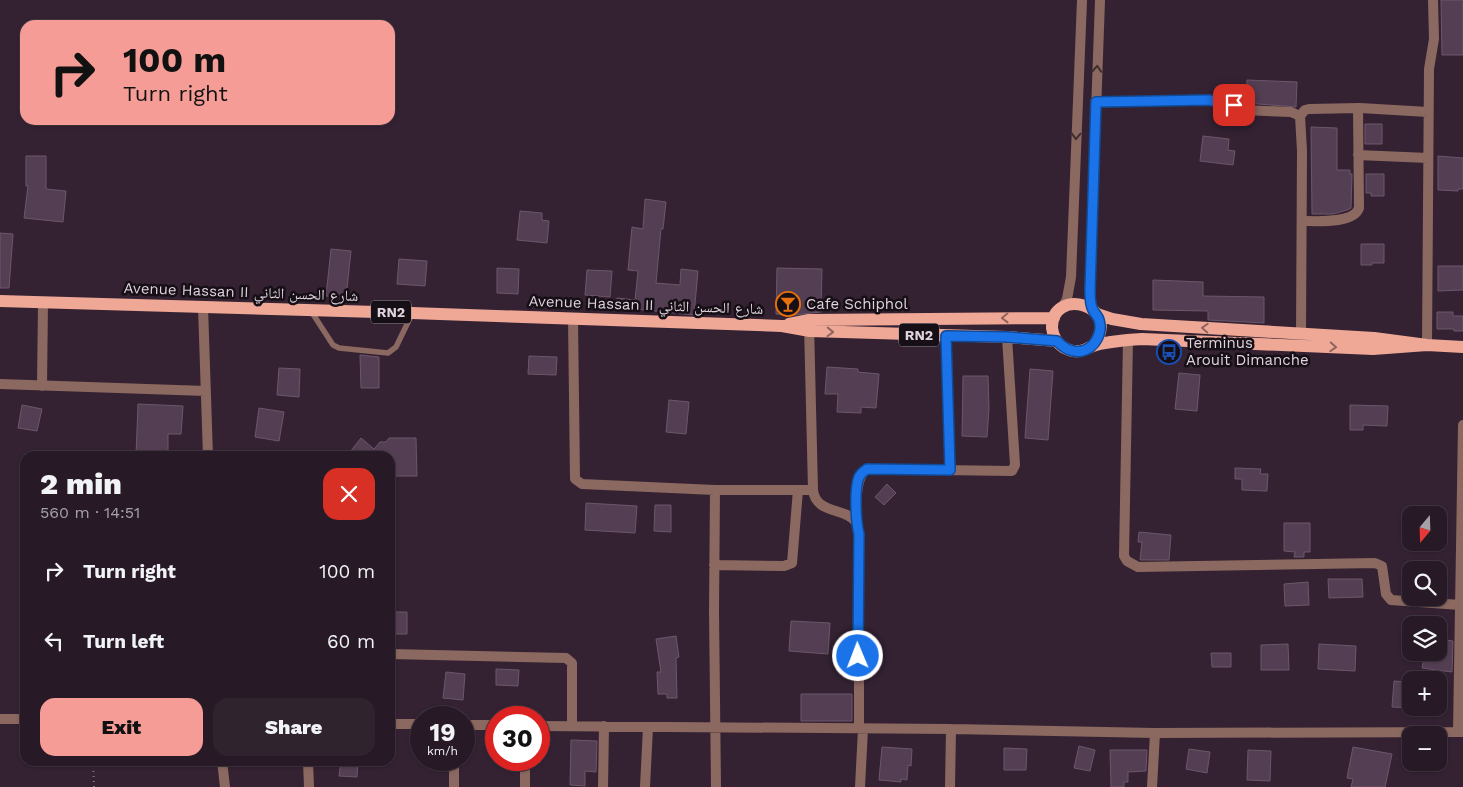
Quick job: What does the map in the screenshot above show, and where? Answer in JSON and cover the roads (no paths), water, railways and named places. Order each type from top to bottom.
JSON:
[{"type":"main road","name":"Avenue Hassan II شارع الحسن الثاني","points":[[0,301],[782,326],[1058,313]]},
{"type":"main road","name":"RN2","points":[[1058,313],[1074,304],[1087,306],[1095,312],[1112,319],[1141,324],[1386,339],[1428,345],[1463,347]]},
{"type":"main road","points":[[1093,346],[1098,339],[1100,331],[1100,322],[1095,312]]},
{"type":"main road","points":[[1057,341],[1053,334],[1052,326],[1058,313]]},
{"type":"main road","name":"Avenue Hassan II شارع الحسن الثاني","points":[[810,326],[946,336],[1007,337],[1057,341]]},
{"type":"main road","name":"RN2","points":[[1057,341],[1062,347],[1070,350],[1086,350],[1093,346],[1128,340],[1156,339],[1373,349],[1428,345]]},
{"type":"street","points":[[1058,313],[1067,299],[1070,277],[1082,0]]},
{"type":"street","points":[[1095,312],[1090,301],[1090,280],[1100,0]]},
{"type":"street","points":[[1428,345],[1428,112],[1429,69],[1434,39],[1433,0]]},
{"type":"street","points":[[1096,102],[1209,100],[1234,105],[1243,110],[1291,112],[1300,116]]},
{"type":"street","points":[[1301,334],[1302,151],[1300,116],[1305,110],[1309,109],[1358,108],[1428,112]]},
{"type":"street","points":[[1302,221],[1349,218],[1358,213],[1358,108]]},
{"type":"street","points":[[1358,155],[1428,158]]},
{"type":"street","points":[[42,386],[43,302]]},
{"type":"street","points":[[203,307],[208,451]]},
{"type":"street","points":[[573,318],[576,481],[582,484],[715,490],[813,490]]},
{"type":"street","points":[[810,326],[814,495],[822,505],[848,516],[856,522]]},
{"type":"street","points":[[946,336],[950,470]]},
{"type":"street","points":[[860,787],[859,534],[856,522],[858,479],[867,469],[1012,471],[1015,465],[1007,337]]},
{"type":"street","points":[[1128,340],[1124,556],[1127,561],[1138,567],[1375,563],[1382,566],[1386,594],[1391,600],[1460,604]]},
{"type":"street","points":[[0,384],[206,391]]},
{"type":"street","points":[[550,726],[951,729],[1155,733],[1461,732],[1460,604],[1463,425]]},
{"type":"street","points":[[715,490],[714,728],[716,787]]},
{"type":"street","points":[[714,565],[784,566],[792,563],[798,490]]},
{"type":"street","points":[[395,654],[566,658],[572,663],[572,726]]},
{"type":"street","points":[[0,719],[20,720]]},
{"type":"street","points":[[395,724],[410,724]]},
{"type":"street","points":[[603,787],[604,726]]},
{"type":"street","points":[[645,787],[648,727]]},
{"type":"street","points":[[950,787],[951,729]]},
{"type":"street","points":[[1152,787],[1155,733]]},
{"type":"street","points":[[222,766],[224,787]]},
{"type":"street","points":[[308,766],[309,787]]},
{"type":"street","points":[[454,771],[454,787]]},
{"type":"street","points":[[525,771],[525,787]]},
{"type":"lane","points":[[311,311],[333,345],[339,348],[388,353],[396,347],[412,313]]},
{"type":"place","name":"Cafe Schiphol","points":[[788,304]]},
{"type":"place","name":"Terminus Arouit Dimanche","points":[[1169,352]]}]
